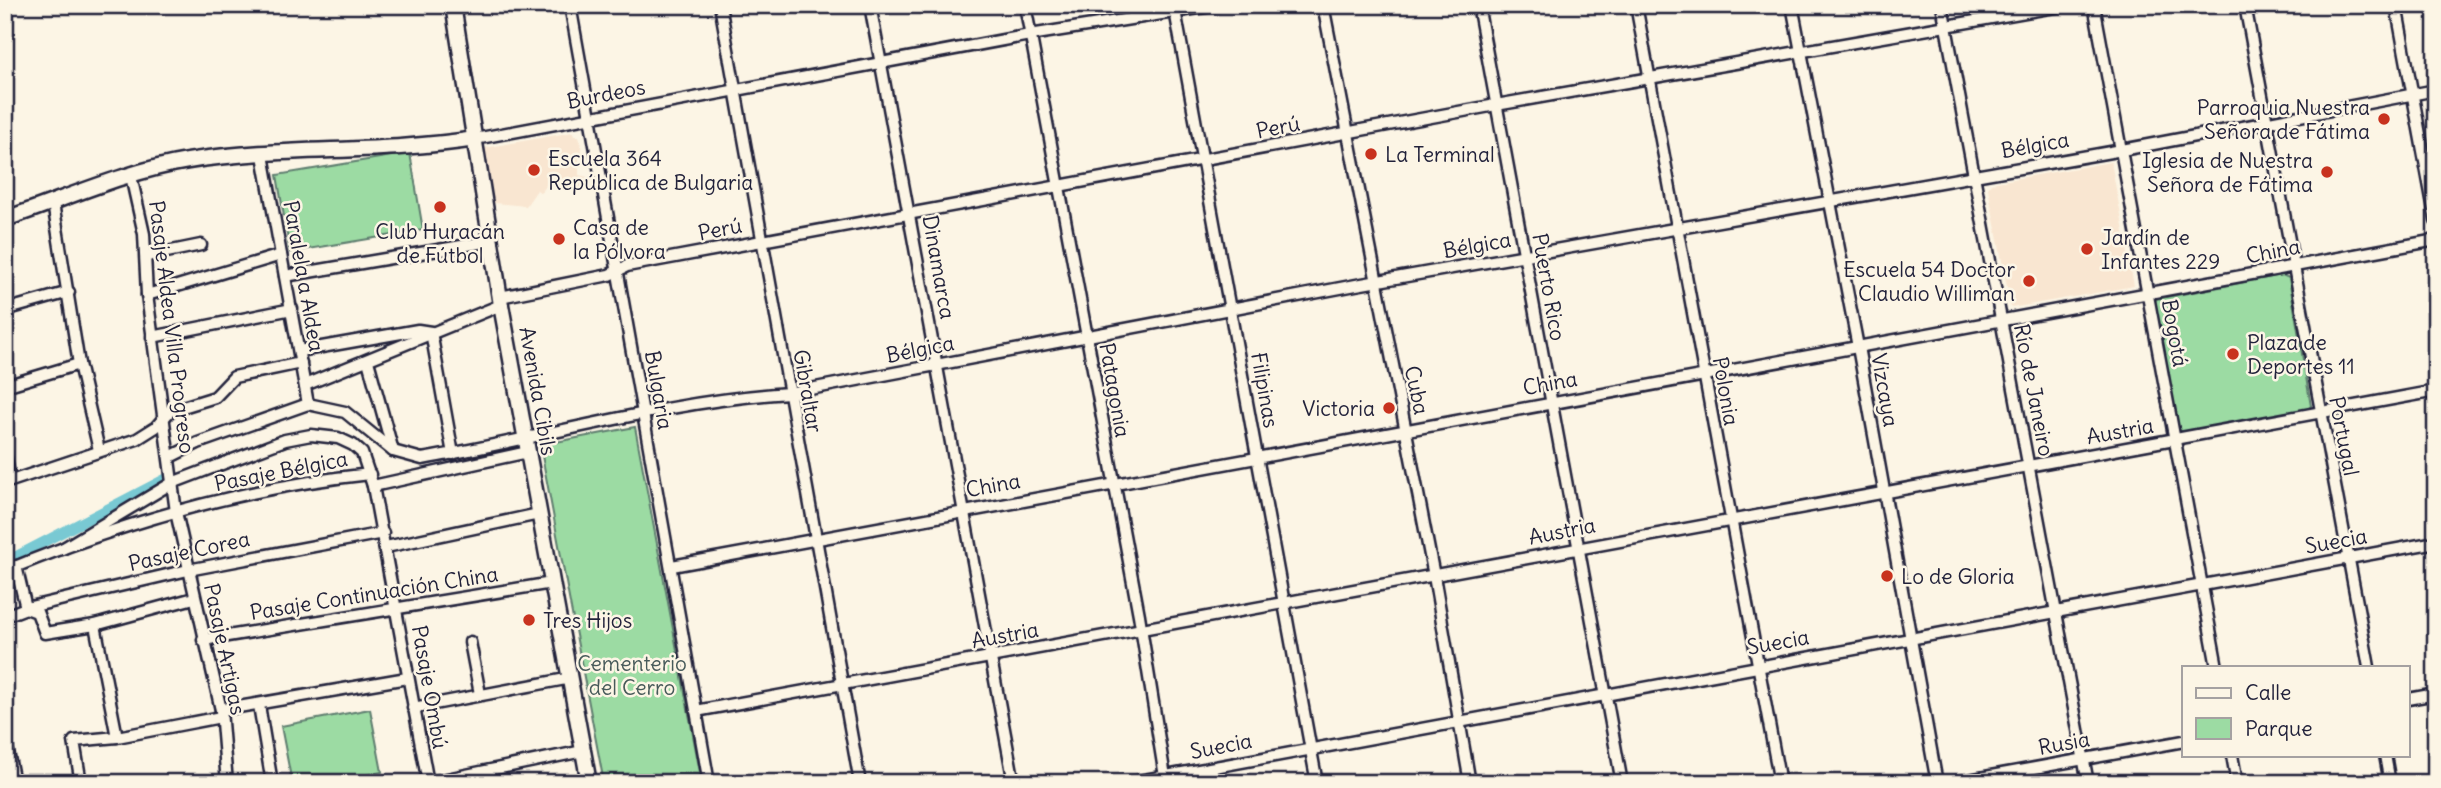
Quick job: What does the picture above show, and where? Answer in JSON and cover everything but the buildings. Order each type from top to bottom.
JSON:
[{"type":"street","name":"Avenida Cibils","points":[[453,5],[501,301],[589,783]]},
{"type":"street","name":"Bulgaria","points":[[570,5],[709,783]]},
{"type":"street","name":"Gibraltar","points":[[720,5],[860,783]]},
{"type":"street","name":"Dinamarca","points":[[870,5],[1014,783]]},
{"type":"street","name":"Patagonia","points":[[1025,5],[1141,630],[1166,779]]},
{"type":"street","name":"Burdeos","points":[[5,219],[131,176],[187,161],[423,147],[1175,9],[1218,5]]},
{"type":"street","name":"Cuba","points":[[1324,5],[1434,576],[1470,783]]},
{"type":"street","name":"Puerto Rico","points":[[1478,5],[1622,783]]},
{"type":"street","name":"Polonia","points":[[1636,5],[1780,783]]},
{"type":"street","name":"Vizcaya","points":[[1792,5],[1827,200],[1858,347],[1937,783]]},
{"type":"street","name":"Río de Janeiro","points":[[1942,5],[2088,783]]},
{"type":"street","name":"Perú","points":[[431,332],[501,301],[609,275],[619,270],[761,241],[1058,185],[1202,162],[1496,105],[2066,5]]},
{"type":"street","name":"Bogotá","points":[[2094,5],[2217,666]]},
{"type":"street","name":"Portugal","points":[[2245,5],[2369,666]]},
{"type":"street","points":[[2396,5],[2436,221]]},
{"type":"street","name":"Filipinas","points":[[1175,9],[1317,783]]},
{"type":"street","name":"Bélgica","points":[[526,444],[643,415],[758,395],[789,393],[1376,282],[1827,200],[2122,150],[2436,90]]},
{"type":"street","name":"Paralela a Aldea","points":[[263,155],[308,404]]},
{"type":"street","name":"Pasaje Aldea Villa Progreso","points":[[131,176],[146,256],[147,295],[172,483]]},
{"type":"street","points":[[53,203],[79,364],[99,450]]},
{"type":"street","name":"China","points":[[672,566],[816,537],[2436,240]]},
{"type":"street","points":[[285,276],[491,241]]},
{"type":"street","points":[[146,256],[201,245]]},
{"type":"street","points":[[147,295],[281,256]]},
{"type":"street","points":[[5,310],[69,292]]},
{"type":"street","points":[[152,337],[292,309]]},
{"type":"street","points":[[299,351],[418,330],[431,332]]},
{"type":"street","points":[[306,385],[368,361],[431,332]]},
{"type":"street","points":[[431,332],[453,454]]},
{"type":"street","points":[[368,361],[393,451]]},
{"type":"street","points":[[5,452],[7,482],[137,439],[156,427],[164,415],[215,397],[234,377],[301,363]]},
{"type":"street","points":[[5,386],[79,364]]},
{"type":"street","name":"Austria","points":[[696,711],[2436,391]]},
{"type":"street","points":[[170,457],[198,443],[308,404]]},
{"type":"street","name":"Pasaje Bélgica","points":[[308,404],[345,412],[393,451],[422,459],[526,444]]},
{"type":"street","name":"Pasaje Bélgica","points":[[5,570],[176,512],[313,481],[370,474],[362,453],[354,445],[338,438],[311,435],[285,440],[172,483],[62,549]]},
{"type":"street","name":"Pasaje Bélgica","points":[[373,485],[526,444]]},
{"type":"street","name":"Pasaje Ombú","points":[[370,474],[386,547],[427,783]]},
{"type":"street","name":"Pasaje Artigas","points":[[172,483],[188,570],[221,714],[227,783]]},
{"type":"street","points":[[386,547],[539,514]]},
{"type":"street","name":"Pasaje Corea","points":[[5,616],[26,608],[188,570],[383,533]]},
{"type":"street","name":"Suecia","points":[[1128,783],[1166,779],[1311,748],[2436,542]]},
{"type":"street","points":[[16,566],[26,608],[37,612],[45,633],[95,625],[194,598]]},
{"type":"street","name":"Pasaje Continuación China","points":[[203,640],[552,583]]},
{"type":"street","points":[[95,625],[117,737]]},
{"type":"street","points":[[470,642],[480,694]]},
{"type":"street","points":[[81,783],[74,741],[117,737],[259,705],[407,678]]},
{"type":"street","points":[[413,708],[571,678]]},
{"type":"street","points":[[2410,699],[2436,694]]},
{"type":"street","points":[[259,705],[272,783]]},
{"type":"street","points":[[5,736],[14,783]]},
{"type":"street","name":"Rusia","points":[[1952,783],[2182,741]]},
{"type":"street","points":[[427,783],[583,751]]},
{"type":"street","points":[[2232,756],[2237,783]]},
{"type":"street","points":[[2385,756],[2390,783]]},
{"type":"shaded area","name":"Escuela 364 República de Bulgaria","points":[[573,132],[574,136],[579,136],[583,156],[579,157],[579,175],[587,177],[589,190],[546,186],[541,193],[537,190],[526,206],[494,203],[485,148]]},
{"type":"shaded area","points":[[2111,162],[2134,286],[2011,308],[1988,188],[1991,183]]},
{"type":"green space","points":[[410,153],[423,230],[290,252],[277,175]]},
{"type":"green space","name":"Plaza de Deportes 11","points":[[2282,275],[2289,278],[2311,406],[2305,412],[2187,433],[2179,430],[2154,305],[2156,299]]},
{"type":"green space","name":"Cementerio del Cerro","points":[[635,427],[702,783],[604,783],[540,445]]},
{"type":"green space","points":[[370,709],[382,772],[323,783],[292,783],[281,726]]},
{"type":"waterway","points":[[5,562],[167,478]]},
{"type":"place","name":"Parroquia Nuestra Señora de Fátima","points":[[2384,119]]},
{"type":"place","name":"La Terminal","points":[[1371,154]]},
{"type":"place","name":"Escuela 364 República de Bulgaria","points":[[534,170]]},
{"type":"place","name":"Iglesia de Nuestra Señora de Fátima","points":[[2327,172]]},
{"type":"place","name":"Club Huracán de Fútbol","points":[[440,207]]},
{"type":"place","name":"Casa de la Pólvora","points":[[559,239]]},
{"type":"place","name":"Jardín de Infantes 229","points":[[2087,249]]},
{"type":"place","name":"Escuela 54 Doctor Claudio Williman","points":[[2029,281]]},
{"type":"place","name":"Plaza de Deportes 11","points":[[2233,354]]},
{"type":"place","name":"Victoria","points":[[1389,408]]},
{"type":"place","name":"Lo de Gloria","points":[[1887,576]]},
{"type":"place","name":"Tres Hijos","points":[[529,620]]}]
